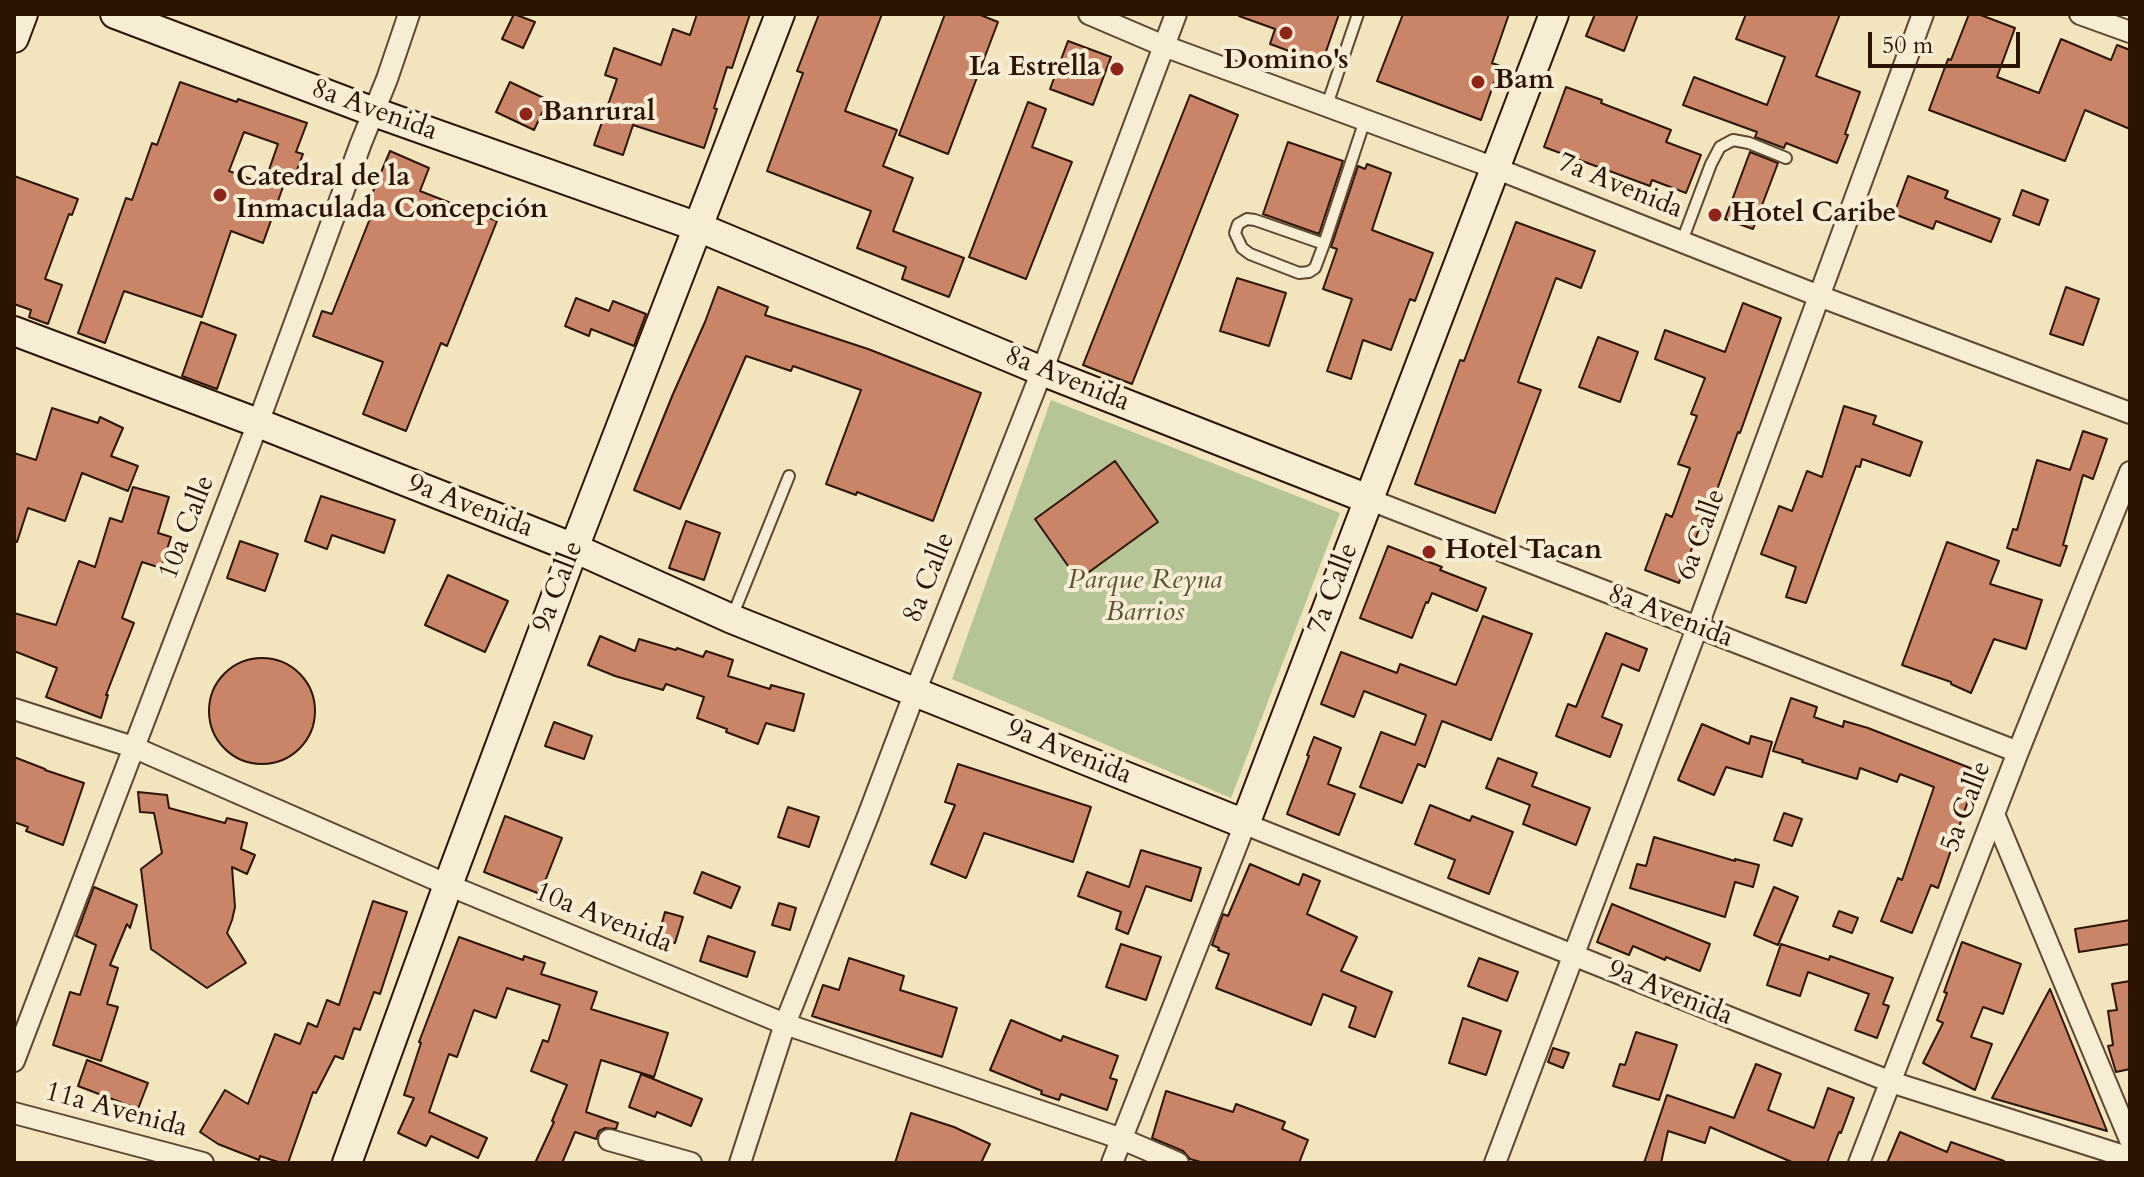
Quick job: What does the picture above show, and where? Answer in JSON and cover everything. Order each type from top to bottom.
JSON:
[{"type":"street","points":[[14,38],[23,14]]},
{"type":"street","name":"8a Avenida","points":[[115,14],[374,112],[698,227],[1042,371],[2018,752]]},
{"type":"street","name":"10a Calle","points":[[14,1061],[258,423],[409,14]]},
{"type":"street","name":"9a Calle","points":[[347,1163],[574,548],[780,14]]},
{"type":"street","name":"7a Avenida","points":[[1089,14],[1164,46],[1495,168],[1819,296],[2130,413]]},
{"type":"street","name":"8a Calle","points":[[740,1163],[785,1024],[1042,371],[1176,14]]},
{"type":"street","name":"7a Calle","points":[[1112,1163],[1245,824],[1554,14]]},
{"type":"street","name":"6a Calle","points":[[1495,1163],[1697,628],[1923,14]]},
{"type":"street","points":[[2080,14],[2130,32]]},
{"type":"street","name":"9a Avenida","points":[[14,331],[574,548],[732,619],[1891,1082],[2130,1158]]},
{"type":"street","name":"5a Calle","points":[[1859,1163],[2130,472]]},
{"type":"street","name":"10a Avenida","points":[[14,709],[133,747],[448,885],[785,1024],[1122,1139],[1178,1163]]},
{"type":"street","points":[[1994,814],[2130,1140]]},
{"type":"street","name":"11a Avenida","points":[[14,1113],[203,1163]]},
{"type":"street","points":[[609,1140],[691,1163]]},
{"type":"lane","points":[[1327,105],[1358,14]]},
{"type":"lane","points":[[1324,244],[1247,219],[1238,224],[1235,233],[1242,248],[1250,254],[1299,273],[1315,268],[1324,244],[1365,120]]},
{"type":"lane","points":[[1682,241],[1720,147],[1733,140],[1786,158]]},
{"type":"lane","points":[[732,619],[789,476]]},
{"type":"green space","name":"Parque Reyna Barrios","points":[[1051,400],[1340,513],[1231,798],[952,679]]},
{"type":"building","points":[[514,14],[535,22],[523,48],[502,39]]},
{"type":"building","points":[[697,14],[750,14],[732,68],[727,67],[704,148],[633,125],[623,155],[594,145],[617,79],[605,75],[614,48],[661,65],[673,29],[690,35]]},
{"type":"building","points":[[819,14],[882,14],[845,111],[897,130],[883,166],[913,178],[893,231],[964,258],[949,297],[902,279],[906,267],[857,248],[871,211],[767,171],[803,73],[797,71]]},
{"type":"building","points":[[945,14],[978,14],[998,22],[948,154],[899,135]]},
{"type":"building","points":[[1240,14],[1339,14],[1322,63],[1270,44],[1275,29]]},
{"type":"building","points":[[1403,14],[1509,14],[1492,63],[1500,66],[1481,120],[1377,81]]},
{"type":"building","points":[[1595,14],[1638,14],[1624,51],[1586,36]]},
{"type":"building","points":[[1746,14],[1840,14],[1816,76],[1860,92],[1837,163],[1786,143],[1784,148],[1755,137],[1757,132],[1683,105],[1694,77],[1767,105],[1785,57],[1736,39]]},
{"type":"building","points":[[1969,14],[1978,14],[2015,28],[1997,77],[2039,93],[2061,39],[2111,60],[2117,45],[2130,50],[2130,129],[2085,110],[2065,161],[1929,110]]},
{"type":"building","points":[[1068,41],[1111,57],[1093,105],[1050,89]]},
{"type":"building","points":[[180,82],[307,123],[296,152],[303,154],[291,186],[284,184],[263,243],[231,231],[202,317],[124,291],[105,343],[78,333],[126,198],[132,200],[152,143],[157,145]],"holes":[[[244,132],[278,144],[264,184],[229,171]]]},
{"type":"building","points":[[510,82],[548,100],[534,130],[496,112]]},
{"type":"building","points":[[1566,87],[1671,130],[1666,142],[1701,155],[1686,193],[1652,180],[1650,186],[1544,147]]},
{"type":"building","points":[[1190,95],[1238,115],[1132,384],[1083,365]]},
{"type":"building","points":[[1028,102],[1046,109],[1032,147],[1072,162],[1026,279],[969,257]]},
{"type":"building","points":[[1288,142],[1343,161],[1319,234],[1263,214]]},
{"type":"building","points":[[390,151],[429,168],[420,191],[497,221],[447,346],[441,343],[406,431],[363,414],[383,362],[313,336],[322,311],[332,314],[373,211],[366,208]]},
{"type":"building","points":[[1750,152],[1778,163],[1753,229],[1725,219]]},
{"type":"building","points":[[1367,164],[1391,173],[1372,230],[1433,253],[1415,301],[1410,299],[1391,350],[1363,340],[1351,379],[1327,371],[1352,299],[1323,289],[1337,249],[1331,247],[1358,166],[1365,169]]},
{"type":"building","points":[[14,176],[78,199],[72,215],[69,214],[45,279],[62,285],[48,324],[29,317],[31,310],[14,304]]},
{"type":"building","points":[[1908,176],[1948,191],[1945,198],[2000,219],[1991,242],[1936,221],[1933,229],[1894,214]]},
{"type":"building","points":[[2022,190],[2048,200],[2039,225],[2013,215]]},
{"type":"building","points":[[1516,222],[1595,251],[1581,288],[1556,278],[1518,382],[1541,390],[1495,513],[1415,484],[1460,360],[1464,361]]},
{"type":"building","points":[[1237,278],[1286,293],[1269,346],[1220,331]]},
{"type":"building","points":[[718,287],[768,307],[765,315],[868,349],[981,393],[933,521],[857,492],[856,495],[826,484],[861,390],[793,366],[791,371],[746,356],[680,509],[634,490]]},
{"type":"building","points":[[2066,287],[2099,299],[2083,345],[2050,334]]},
{"type":"building","points":[[576,298],[609,311],[613,301],[646,314],[634,346],[591,329],[589,336],[565,326]]},
{"type":"building","points":[[1743,303],[1781,318],[1740,433],[1679,583],[1645,570],[1666,514],[1672,517],[1690,468],[1678,464],[1697,416],[1691,414],[1705,378],[1655,359],[1665,330],[1725,352]]},
{"type":"building","points":[[201,322],[236,335],[217,389],[182,376]]},
{"type":"building","points":[[1598,337],[1638,352],[1620,402],[1579,387]]},
{"type":"building","points":[[1844,406],[1876,416],[1873,424],[1922,442],[1910,476],[1862,459],[1860,467],[1856,466],[1806,603],[1786,597],[1796,567],[1761,554],[1779,506],[1792,511],[1807,471],[1822,477]]},
{"type":"building","points":[[52,408],[98,423],[100,417],[123,428],[111,456],[138,466],[128,491],[82,473],[65,521],[28,508],[17,542],[14,541],[14,453],[36,460]]},
{"type":"building","points":[[2083,431],[2107,439],[2093,479],[2083,475],[2060,566],[2007,548],[2013,529],[2017,530],[2037,460],[2070,470]]},
{"type":"building","points":[[1115,461],[1158,522],[1078,580],[1035,519]]},
{"type":"building","points":[[133,487],[169,497],[158,533],[171,537],[161,568],[142,562],[122,618],[134,623],[106,695],[101,718],[46,697],[57,668],[14,651],[14,613],[56,625],[79,561],[95,567],[110,518],[122,522]]},
{"type":"building","points":[[321,496],[395,520],[384,553],[332,535],[327,549],[305,541]]},
{"type":"building","points":[[686,521],[720,533],[704,580],[669,568]]},
{"type":"building","points":[[240,541],[278,554],[265,591],[227,578]]},
{"type":"building","points":[[1947,542],[1999,561],[1990,584],[2042,600],[2026,649],[1994,639],[1971,693],[1951,682],[1902,665]]},
{"type":"building","points":[[1388,546],[1486,588],[1477,611],[1432,593],[1412,638],[1360,618]]},
{"type":"building","points":[[448,575],[508,601],[485,652],[425,625]]},
{"type":"building","points":[[1483,616],[1532,634],[1491,740],[1442,721],[1425,767],[1418,764],[1402,803],[1360,787],[1381,732],[1415,745],[1426,715],[1364,691],[1354,717],[1321,704],[1341,652],[1397,673],[1400,664],[1456,685]]},
{"type":"building","points":[[1606,633],[1647,649],[1639,671],[1622,664],[1602,717],[1622,725],[1610,757],[1556,736],[1568,704],[1576,707]]},
{"type":"building","points":[[600,636],[635,651],[639,639],[703,657],[706,651],[733,660],[728,676],[770,689],[771,685],[804,694],[794,731],[766,723],[758,744],[697,718],[704,697],[666,684],[663,690],[588,665]]},
{"type":"building","points":[[262,658],[282,662],[299,674],[311,691],[315,711],[311,731],[299,748],[282,760],[262,764],[242,760],[225,748],[213,731],[209,711],[213,691],[225,674],[242,662]]},
{"type":"building","points":[[1791,698],[1817,707],[1814,717],[1843,727],[1844,721],[1868,728],[1983,773],[1971,802],[1968,801],[1938,888],[1931,885],[1912,933],[1881,921],[1898,878],[1902,880],[1934,787],[1900,774],[1897,782],[1860,768],[1857,779],[1773,751]]},
{"type":"building","points":[[554,722],[592,736],[584,759],[545,746]]},
{"type":"building","points":[[1702,724],[1749,744],[1751,736],[1772,742],[1762,777],[1726,767],[1714,795],[1678,780]]},
{"type":"building","points":[[1314,737],[1341,748],[1328,784],[1355,794],[1339,835],[1287,814]]},
{"type":"building","points":[[14,757],[84,783],[63,845],[26,831],[28,827],[14,822]]},
{"type":"building","points":[[1498,758],[1537,773],[1532,786],[1590,808],[1576,845],[1523,824],[1530,805],[1486,788]]},
{"type":"building","points":[[958,764],[1091,807],[1073,862],[984,833],[966,878],[931,864],[955,805],[945,802]]},
{"type":"building","points":[[138,792],[167,795],[169,808],[225,823],[227,818],[247,823],[241,849],[255,855],[247,874],[232,867],[235,907],[227,933],[246,963],[207,988],[151,949],[141,869],[162,853],[154,813],[140,812]]},
{"type":"building","points":[[1430,805],[1470,821],[1472,816],[1513,832],[1489,894],[1448,878],[1455,860],[1415,844]]},
{"type":"building","points":[[788,807],[819,817],[809,847],[778,837]]},
{"type":"building","points":[[1784,813],[1802,819],[1792,846],[1774,840]]},
{"type":"building","points":[[505,816],[562,838],[540,894],[484,872]]},
{"type":"building","points":[[1654,837],[1759,865],[1753,887],[1735,882],[1725,917],[1630,888],[1637,864],[1646,866]]},
{"type":"building","points":[[1141,850],[1201,868],[1191,901],[1146,886],[1128,934],[1116,929],[1121,912],[1078,896],[1087,872],[1129,887]]},
{"type":"building","points":[[1250,864],[1299,885],[1303,874],[1320,881],[1307,914],[1357,937],[1341,971],[1392,992],[1375,1037],[1349,1027],[1356,1007],[1323,994],[1311,1025],[1216,988],[1229,954],[1212,945],[1223,914],[1228,916]]},
{"type":"building","points":[[702,872],[740,887],[731,908],[694,893]]},
{"type":"building","points":[[94,887],[137,905],[130,928],[127,924],[110,965],[118,968],[107,1004],[118,1007],[101,1061],[53,1045],[70,992],[80,995],[96,945],[76,936]]},
{"type":"building","points":[[1774,887],[1798,897],[1778,945],[1754,935]]},
{"type":"building","points":[[373,901],[407,912],[380,994],[374,992],[360,1030],[354,1028],[343,1059],[335,1056],[316,1093],[313,1092],[288,1163],[260,1156],[259,1160],[218,1144],[200,1132],[225,1090],[248,1104],[275,1034],[300,1044],[308,1023],[317,1027],[327,1000],[339,1005]]},
{"type":"building","points":[[779,903],[796,908],[790,930],[772,925]]},
{"type":"building","points":[[1612,904],[1710,944],[1700,971],[1633,946],[1629,955],[1597,942]]},
{"type":"building","points":[[1839,911],[1858,918],[1852,933],[1833,926]]},
{"type":"building","points":[[665,912],[683,917],[675,943],[658,937]]},
{"type":"building","points":[[2130,920],[2130,944],[2079,952],[2075,929]]},
{"type":"building","points":[[708,936],[755,952],[747,977],[700,961]]},
{"type":"building","points":[[459,937],[523,960],[524,956],[545,963],[541,974],[597,992],[591,1009],[668,1033],[654,1077],[601,1060],[586,1112],[618,1123],[616,1129],[599,1131],[596,1139],[575,1132],[562,1163],[535,1163],[567,1085],[531,1071],[543,1040],[548,1042],[560,1005],[507,988],[496,1018],[474,1010],[457,1057],[449,1054],[429,1112],[487,1138],[478,1158],[431,1136],[426,1146],[398,1133],[414,1098],[404,1095],[419,1042]]},
{"type":"building","points":[[1962,942],[2021,964],[2003,1014],[1983,1007],[1971,1037],[1992,1044],[1975,1090],[1923,1063],[1943,1023],[1937,1020]]},
{"type":"building","points":[[1121,944],[1161,957],[1146,1000],[1106,987]]},
{"type":"building","points":[[1781,944],[1829,960],[1830,956],[1893,978],[1883,1004],[1889,1006],[1877,1038],[1855,1030],[1869,994],[1808,972],[1800,996],[1767,985]]},
{"type":"building","points":[[849,958],[904,976],[900,990],[957,1008],[942,1057],[812,1016],[823,985],[839,990]]},
{"type":"building","points":[[1479,958],[1518,972],[1507,1001],[1468,986]]},
{"type":"building","points":[[2130,981],[2130,1069],[2116,1072],[2108,1046],[2113,1045],[2108,1011],[2117,1010],[2112,984]]},
{"type":"building","points":[[2050,989],[2085,1076],[2107,1131],[1992,1098]]},
{"type":"building","points":[[1463,1018],[1501,1031],[1486,1075],[1449,1063]]},
{"type":"building","points":[[1011,1020],[1061,1041],[1063,1036],[1118,1056],[1110,1078],[1117,1080],[1107,1110],[1061,1094],[1059,1100],[1041,1094],[1042,1091],[990,1070]]},
{"type":"building","points":[[1636,1032],[1677,1045],[1659,1100],[1613,1086],[1620,1064],[1625,1065]]},
{"type":"building","points":[[1553,1048],[1569,1053],[1563,1068],[1548,1062]]},
{"type":"building","points":[[87,1060],[148,1083],[138,1109],[78,1086]]},
{"type":"building","points":[[1756,1064],[1781,1074],[1768,1110],[1814,1128],[1828,1088],[1854,1098],[1827,1163],[1794,1163],[1710,1127],[1705,1143],[1668,1131],[1661,1163],[1644,1163],[1667,1095],[1734,1118]]},
{"type":"building","points":[[641,1074],[702,1099],[691,1126],[657,1112],[655,1117],[629,1107]]},
{"type":"building","points":[[1166,1091],[1233,1112],[1236,1104],[1285,1122],[1282,1129],[1308,1140],[1299,1163],[1204,1163],[1190,1159],[1183,1151],[1152,1138]]},
{"type":"building","points":[[911,1113],[954,1127],[990,1144],[981,1163],[895,1163]]},
{"type":"building","points":[[1900,1132],[1947,1152],[1951,1142],[2004,1163],[1887,1163]]},
{"type":"place","name":"Domino's","points":[[1286,33]]},
{"type":"place","name":"La Estrella","points":[[1117,69]]},
{"type":"place","name":"Bam","points":[[1478,82]]},
{"type":"place","name":"Banrural","points":[[526,114]]},
{"type":"place","name":"Catedral de la Inmaculada Concepción","points":[[220,195]]},
{"type":"place","name":"Hotel Caribe","points":[[1715,215]]},
{"type":"place","name":"Hotel Tacan","points":[[1429,552]]}]
